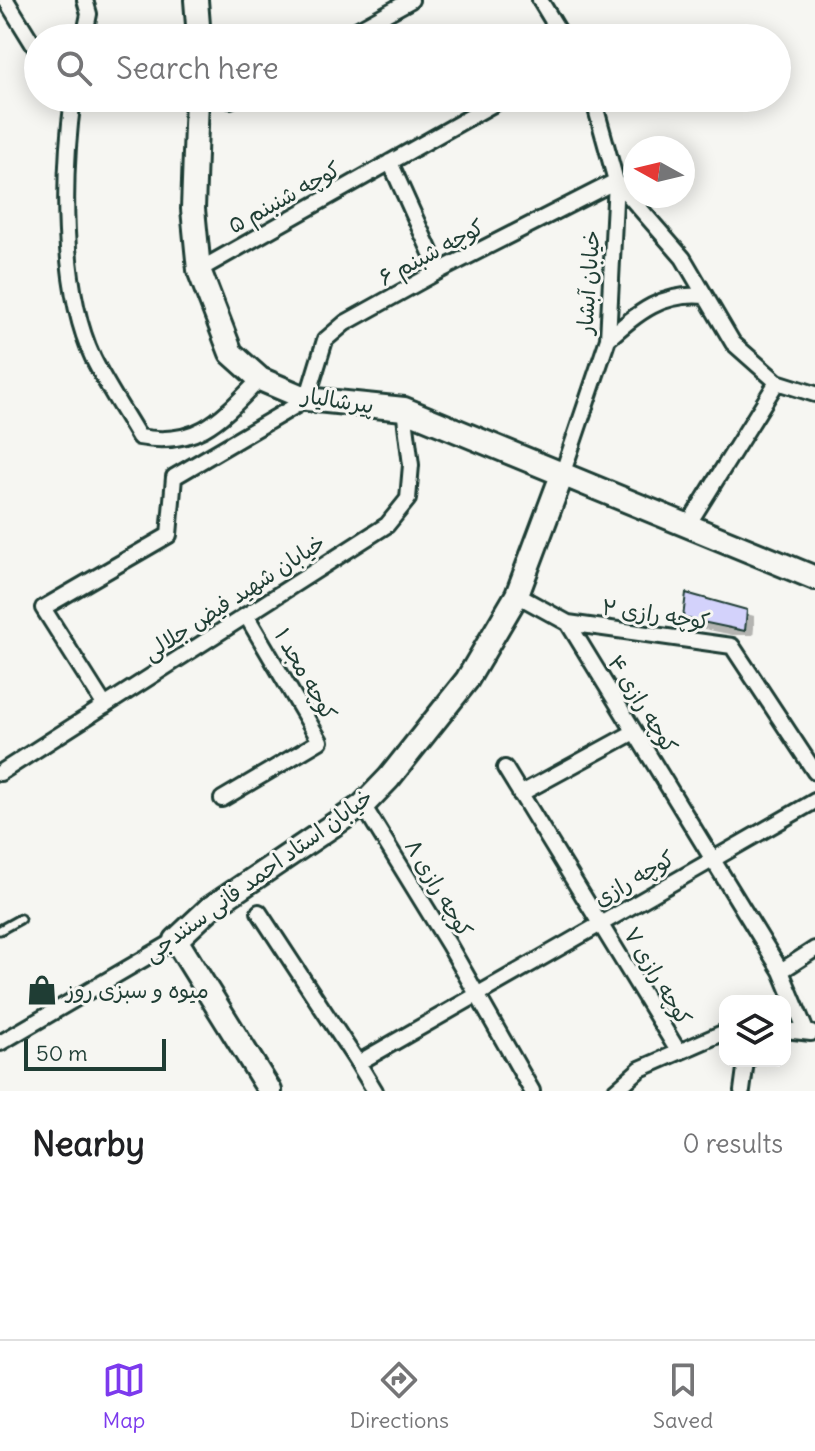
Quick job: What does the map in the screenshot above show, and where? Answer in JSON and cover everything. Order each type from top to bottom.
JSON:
[{"type":"street","points":[[6,0],[24,29]]},
{"type":"street","points":[[85,0],[89,14],[87,24]]},
{"type":"street","points":[[196,0],[198,24]]},
{"type":"street","points":[[367,24],[411,0]]},
{"type":"street","points":[[540,0],[555,24]]},
{"type":"street","points":[[70,112],[64,168],[75,301],[92,357],[139,437],[167,442],[198,434],[228,413],[260,379]]},
{"type":"street","name":"پیرشالیار","points":[[196,112],[193,209],[199,270],[214,317],[231,353],[260,379],[307,399],[404,409],[562,475]]},
{"type":"street","name":"کوچه شنبنم ۵","points":[[199,270],[479,112]]},
{"type":"street","name":"خیابان آبشار","points":[[562,475],[608,339],[616,181],[597,112]]},
{"type":"street","points":[[390,162],[439,271]]},
{"type":"street","name":"خیابان آبشار","points":[[616,181],[683,258],[733,343],[777,382],[815,394]]},
{"type":"street","name":"کوچه شبنم ۶","points":[[307,399],[325,340],[345,323],[439,271],[616,181]]},
{"type":"street","points":[[608,339],[642,309],[669,296],[705,296]]},
{"type":"street","points":[[686,528],[777,382]]},
{"type":"street","points":[[105,706],[43,608],[169,535],[174,477],[307,399]]},
{"type":"street","name":"خیابان شهید فیض جلالی","points":[[0,773],[387,525],[408,499],[411,465],[404,409]]},
{"type":"street","points":[[562,475],[815,578]]},
{"type":"street","name":"خیابان استاد احمد فانی سنندجی","points":[[0,1043],[176,940],[209,909],[363,805],[389,778],[467,680],[517,595],[562,475]]},
{"type":"street","points":[[517,595],[568,623]]},
{"type":"street","name":"کوچه مجد ۱","points":[[222,799],[320,741],[246,615]]},
{"type":"street","name":"کوچه رازی ۴","points":[[568,623],[714,857],[781,971],[810,1032]]},
{"type":"street","name":"کوچه رازی ۲","points":[[568,623],[732,646],[815,772]]},
{"type":"street","points":[[520,794],[634,732]]},
{"type":"street","name":"کوچه رازی ۷","points":[[505,768],[678,1051]]},
{"type":"street","name":"کوچه رازی","points":[[358,1063],[815,801]]},
{"type":"street","name":"کوچه رازی ۸","points":[[363,805],[532,1091]]},
{"type":"street","points":[[259,912],[375,1091]]},
{"type":"street","points":[[176,940],[270,1091]]},
{"type":"street","points":[[781,971],[815,949]]},
{"type":"street","points":[[615,1091],[640,1069],[719,1034]]},
{"type":"street","points":[[742,1091],[745,1067]]},
{"type":"lane","points":[[0,930],[20,919]]},
{"type":"building","points":[[686,593],[747,610],[745,631],[683,618]]},
{"type":"place","name":"میوه و سبزی روز","points":[[42,990]]}]
